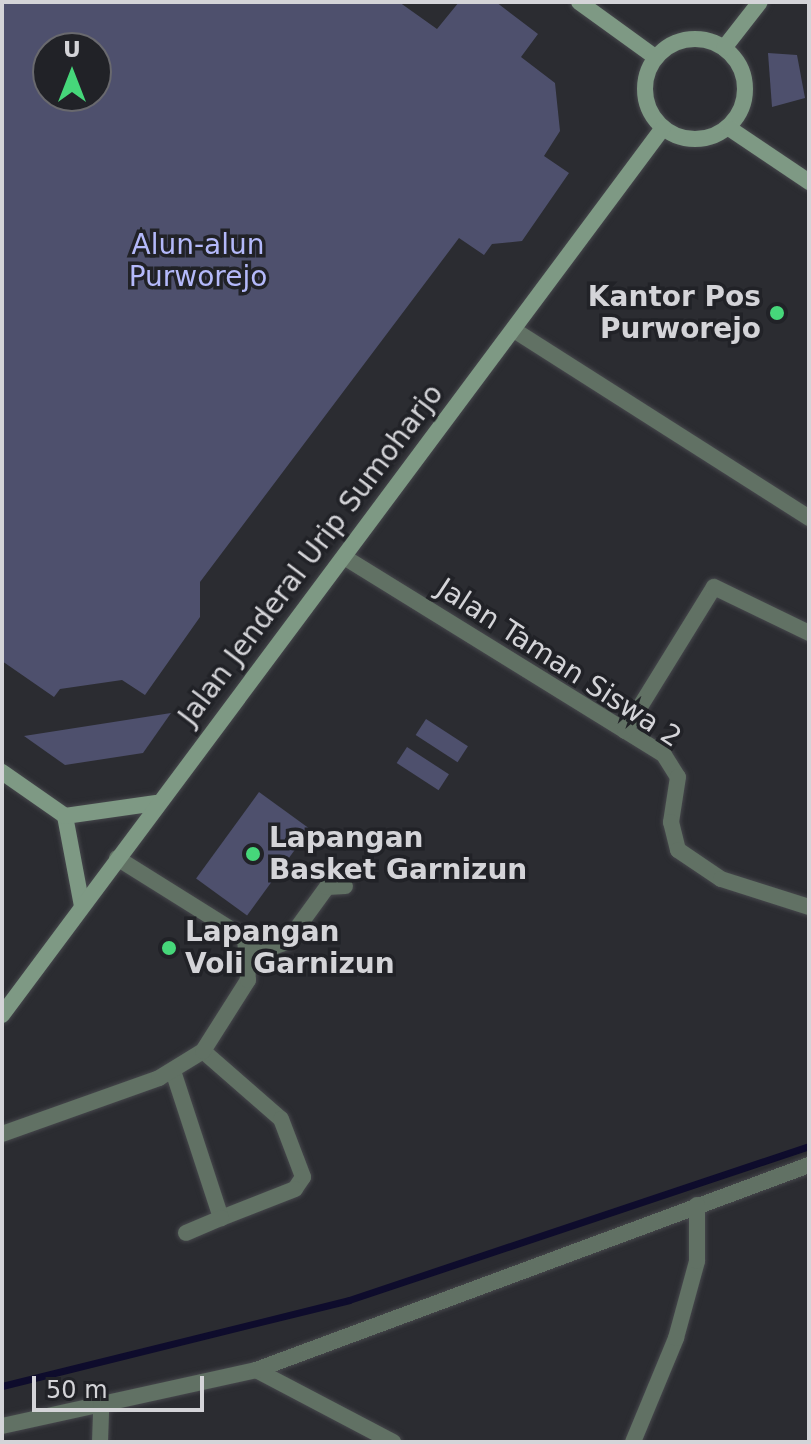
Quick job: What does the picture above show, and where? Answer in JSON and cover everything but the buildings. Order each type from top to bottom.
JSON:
[{"type":"main road","points":[[579,2],[655,57]]},
{"type":"main road","points":[[724,48],[760,2]]},
{"type":"main road","points":[[696,39],[724,48],[741,68],[746,94],[729,128],[702,139],[663,128],[644,87],[655,57],[696,39]]},
{"type":"main road","name":"Jalan Jenderal Urip Sumoharjo","points":[[2,1015],[156,803],[344,557],[663,128]]},
{"type":"main road","points":[[729,128],[809,182]]},
{"type":"main road","points":[[2,772],[65,816],[156,803]]},
{"type":"main road","points":[[65,816],[82,906]]},
{"type":"street","points":[[514,330],[809,518]]},
{"type":"street","name":"Jalan Taman Siswa 2","points":[[344,557],[625,731],[674,767],[672,835],[678,850],[721,879],[809,907]]},
{"type":"street","points":[[625,731],[714,587],[809,633]]},
{"type":"street","points":[[117,858],[245,941],[264,950],[287,942],[327,887],[345,886]]},
{"type":"street","points":[[2,1134],[173,1071],[203,1051],[248,980],[245,941]]},
{"type":"street","points":[[186,1233],[295,1189],[303,1177],[281,1119],[203,1051]]},
{"type":"street","points":[[173,1071],[221,1218]]},
{"type":"street","points":[[2,1426],[256,1370],[809,1165]]},
{"type":"street","points":[[633,1442],[676,1338],[697,1261],[697,1205]]},
{"type":"street","points":[[256,1370],[372,1437],[393,1442]]},
{"type":"street","points":[[100,1442],[101,1405]]},
{"type":"green space","name":"Alun-alun Purworejo","points":[[2,2],[399,2],[437,29],[459,2],[496,2],[538,34],[521,57],[555,83],[560,131],[544,156],[569,173],[522,241],[492,244],[484,255],[459,238],[200,582],[200,617],[145,695],[122,680],[60,689],[54,697],[2,661]]},
{"type":"green space","points":[[768,53],[797,55],[805,98],[772,107]]},
{"type":"green space","points":[[171,713],[143,753],[65,765],[24,736]]},
{"type":"green space","points":[[426,719],[468,746],[458,762],[416,735]]},
{"type":"green space","points":[[407,747],[449,774],[439,790],[397,763]]},
{"type":"green space","name":"Lapangan Basket Garnizun","points":[[259,792],[310,829],[247,916],[196,879]]},
{"type":"waterway","points":[[2,1386],[349,1300],[809,1146]]},
{"type":"place","name":"Kantor Pos Purworejo","points":[[777,313]]},
{"type":"place","name":"Lapangan Basket Garnizun","points":[[253,854]]},
{"type":"place","name":"Lapangan Voli Garnizun","points":[[169,948]]}]
